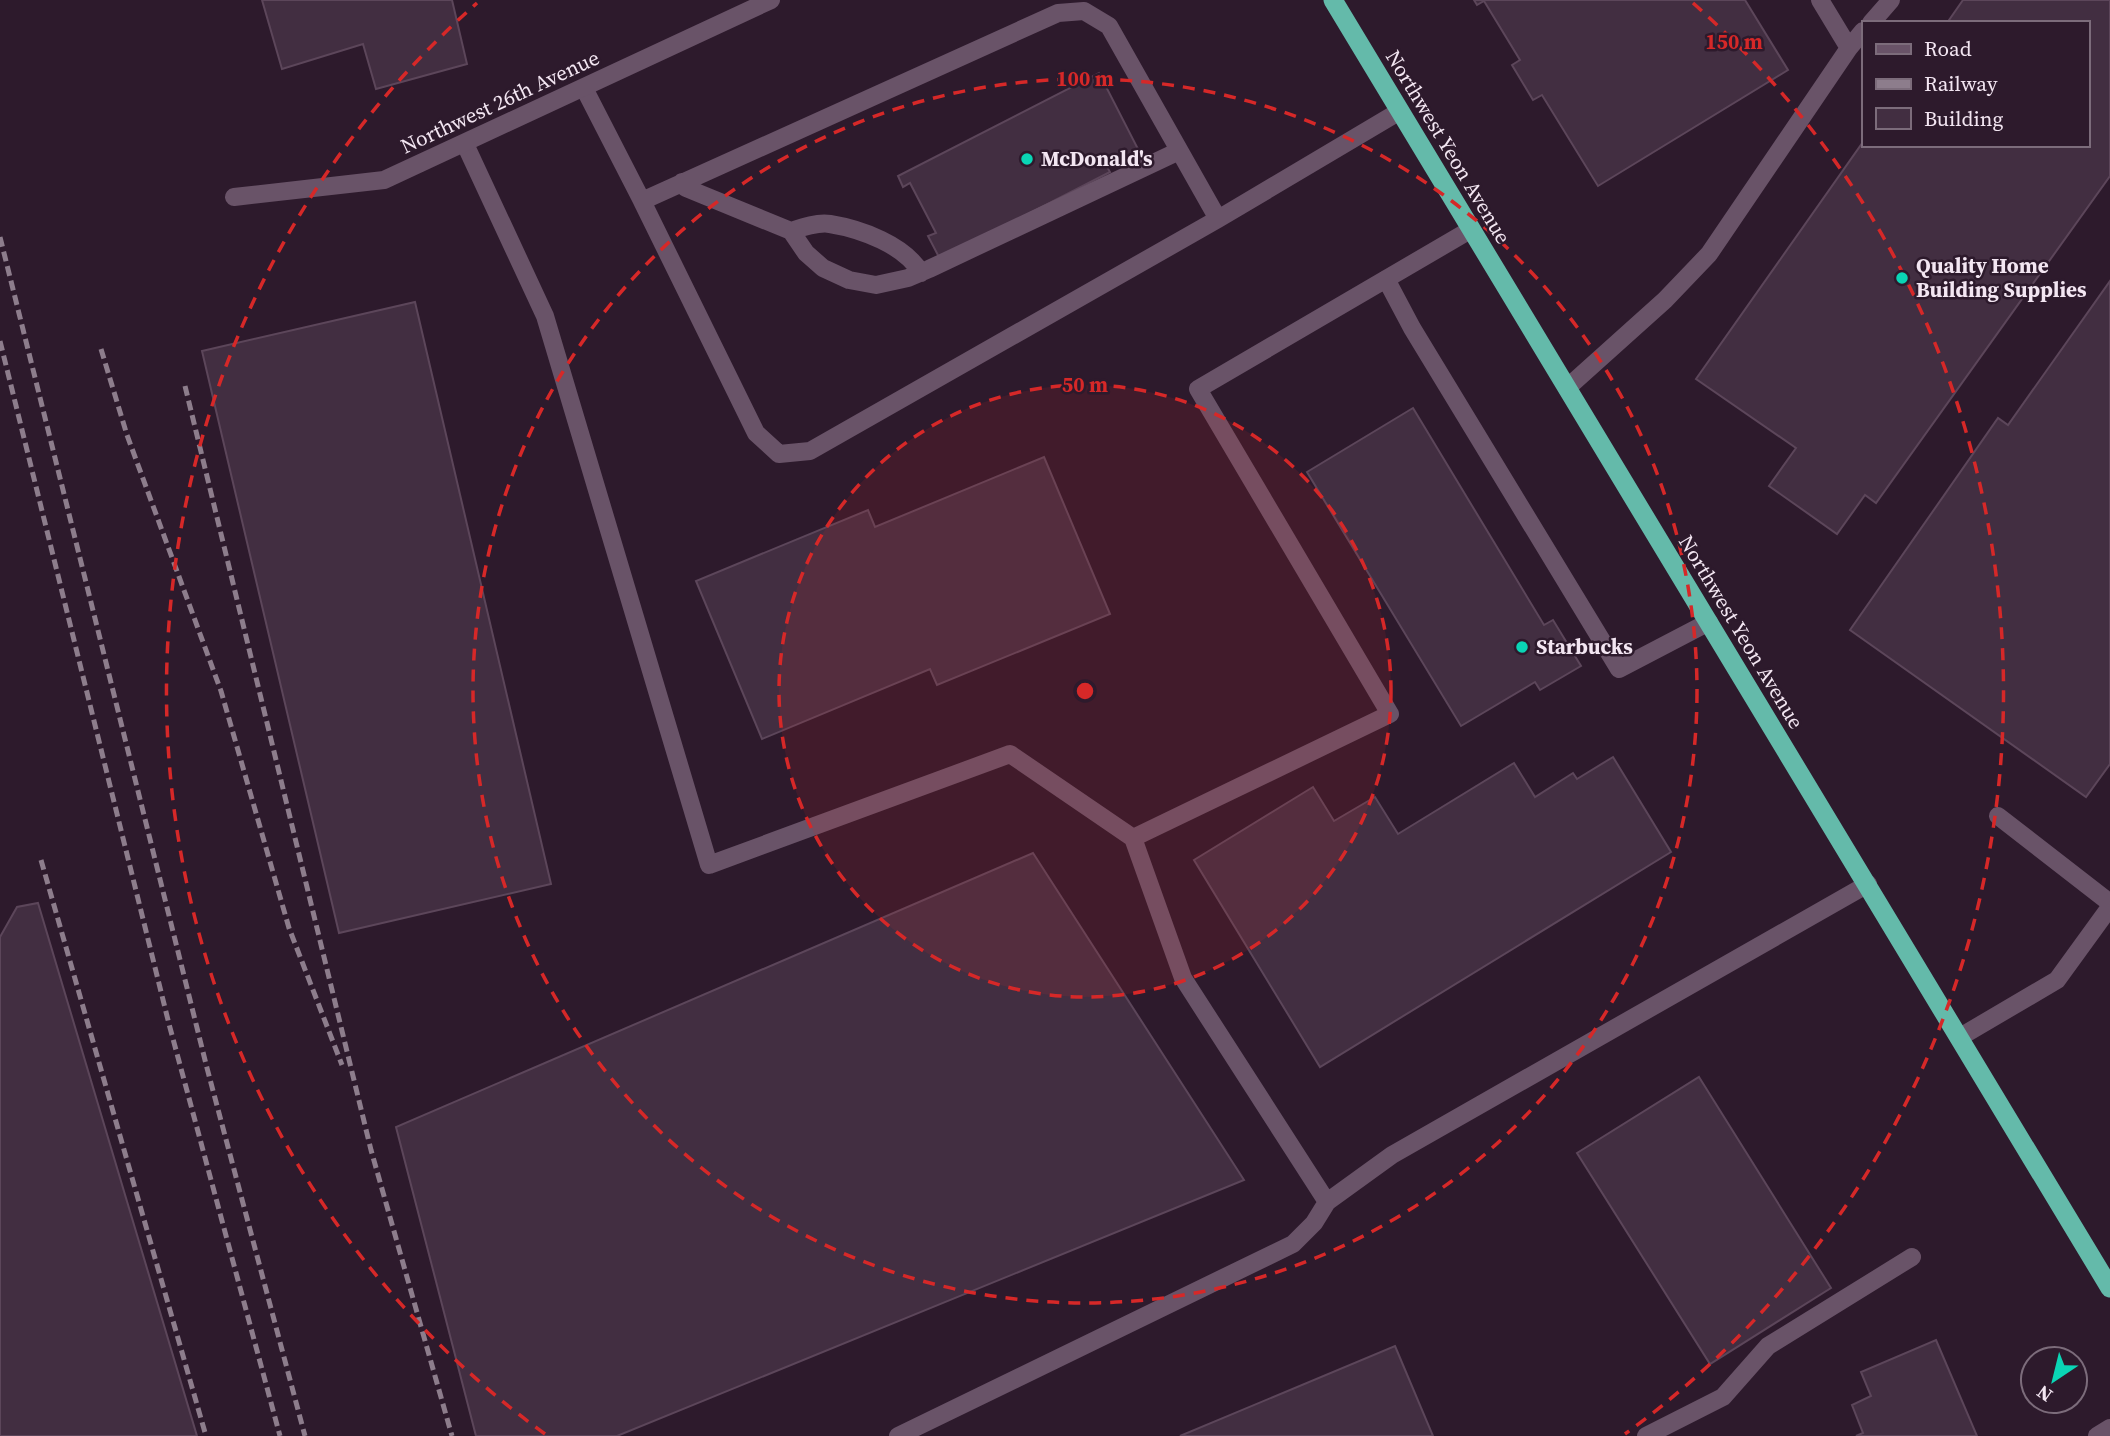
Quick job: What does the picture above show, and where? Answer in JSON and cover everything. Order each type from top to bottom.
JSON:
[{"type":"highway","name":"Northwest Yeon Avenue","points":[[1333,0],[2110,1288]]},
{"type":"street","points":[[1820,0],[1849,48]]},
{"type":"street","points":[[1873,21],[1891,0]]},
{"type":"street","name":"Northwest 26th Avenue","points":[[234,197],[384,180],[766,1]]},
{"type":"street","points":[[642,201],[1058,13],[1084,11],[1109,26],[1218,219]]},
{"type":"street","points":[[1567,388],[1665,300],[1709,254],[1849,48],[1862,33]]},
{"type":"street","points":[[584,88],[756,433],[779,454],[810,451],[1218,219],[1400,111]]},
{"type":"street","points":[[465,144],[545,316],[709,865],[1010,754],[1133,838],[1183,978],[1327,1202]]},
{"type":"street","points":[[682,182],[686,188],[791,231],[806,253],[823,268],[849,280],[876,285],[921,273],[1179,151]]},
{"type":"street","points":[[791,231],[827,223],[863,233],[904,252],[921,273]]},
{"type":"street","points":[[1133,838],[1390,714],[1198,389],[1471,230]]},
{"type":"street","points":[[1386,279],[1412,328],[1619,669],[1709,622]]},
{"type":"street","points":[[1960,1037],[2057,980],[2110,905],[1998,816]]},
{"type":"street","points":[[898,1436],[1293,1244],[1314,1223],[1327,1202],[1392,1155],[1868,884]]},
{"type":"street","points":[[1646,1436],[1723,1397],[1768,1346],[1912,1257]]},
{"type":"street","points":[[2097,1436],[2110,1429]]},
{"type":"building","points":[[262,0],[452,0],[467,64],[376,89],[363,44],[282,69]]},
{"type":"building","points":[[1474,0],[1745,0],[1788,70],[1598,186],[1542,95],[1533,100],[1512,65],[1520,60],[1484,1],[1477,5]]},
{"type":"building","name":"Quality Home Building Supplies","points":[[1963,0],[2110,0],[2110,176],[1876,503],[1865,495],[1837,534],[1769,486],[1796,448],[1696,379],[1862,143],[1862,147],[2089,147],[2089,21],[1948,21]]},
{"type":"building","name":"McDonald's","points":[[1099,73],[1139,151],[1107,167],[1110,172],[940,259],[928,236],[936,233],[910,183],[903,187],[898,176]]},
{"type":"building","points":[[2110,281],[2110,764],[2086,797],[1850,630],[1998,418],[2008,425]]},
{"type":"building","points":[[415,302],[551,884],[339,933],[202,351]]},
{"type":"building","points":[[1413,408],[1544,625],[1553,620],[1581,666],[1540,690],[1535,682],[1461,726],[1307,472]]},
{"type":"building","points":[[1044,457],[1110,614],[937,685],[930,669],[762,739],[696,581],[868,510],[875,527]]},
{"type":"building","points":[[1613,757],[1671,852],[1320,1067],[1194,860],[1313,787],[1334,821],[1375,797],[1398,834],[1514,763],[1535,797],[1573,773],[1577,779]]},
{"type":"building","points":[[1033,853],[1244,1180],[617,1436],[476,1436],[396,1127]]},
{"type":"building","points":[[38,903],[197,1436],[0,1436],[0,937],[17,907]]},
{"type":"building","points":[[1699,1077],[1831,1288],[1710,1364],[1577,1153]]},
{"type":"building","points":[[1936,1340],[1977,1436],[1856,1436],[1863,1433],[1852,1405],[1871,1396],[1861,1372]]},
{"type":"building","points":[[1395,1346],[1433,1436],[1180,1436]]},
{"type":"railway","points":[[0,237],[207,1068],[305,1436]]},
{"type":"railway","points":[[0,341],[169,1024],[280,1436]]},
{"type":"railway","points":[[101,349],[127,435],[221,691],[289,928],[342,1065]]},
{"type":"railway","points":[[185,386],[371,1150],[452,1436]]},
{"type":"railway","points":[[41,860],[206,1436]]},
{"type":"place","name":"McDonald's","points":[[1027,159]]},
{"type":"place","name":"Quality Home Building Supplies","points":[[1902,278]]},
{"type":"place","name":"Starbucks","points":[[1522,647]]}]
